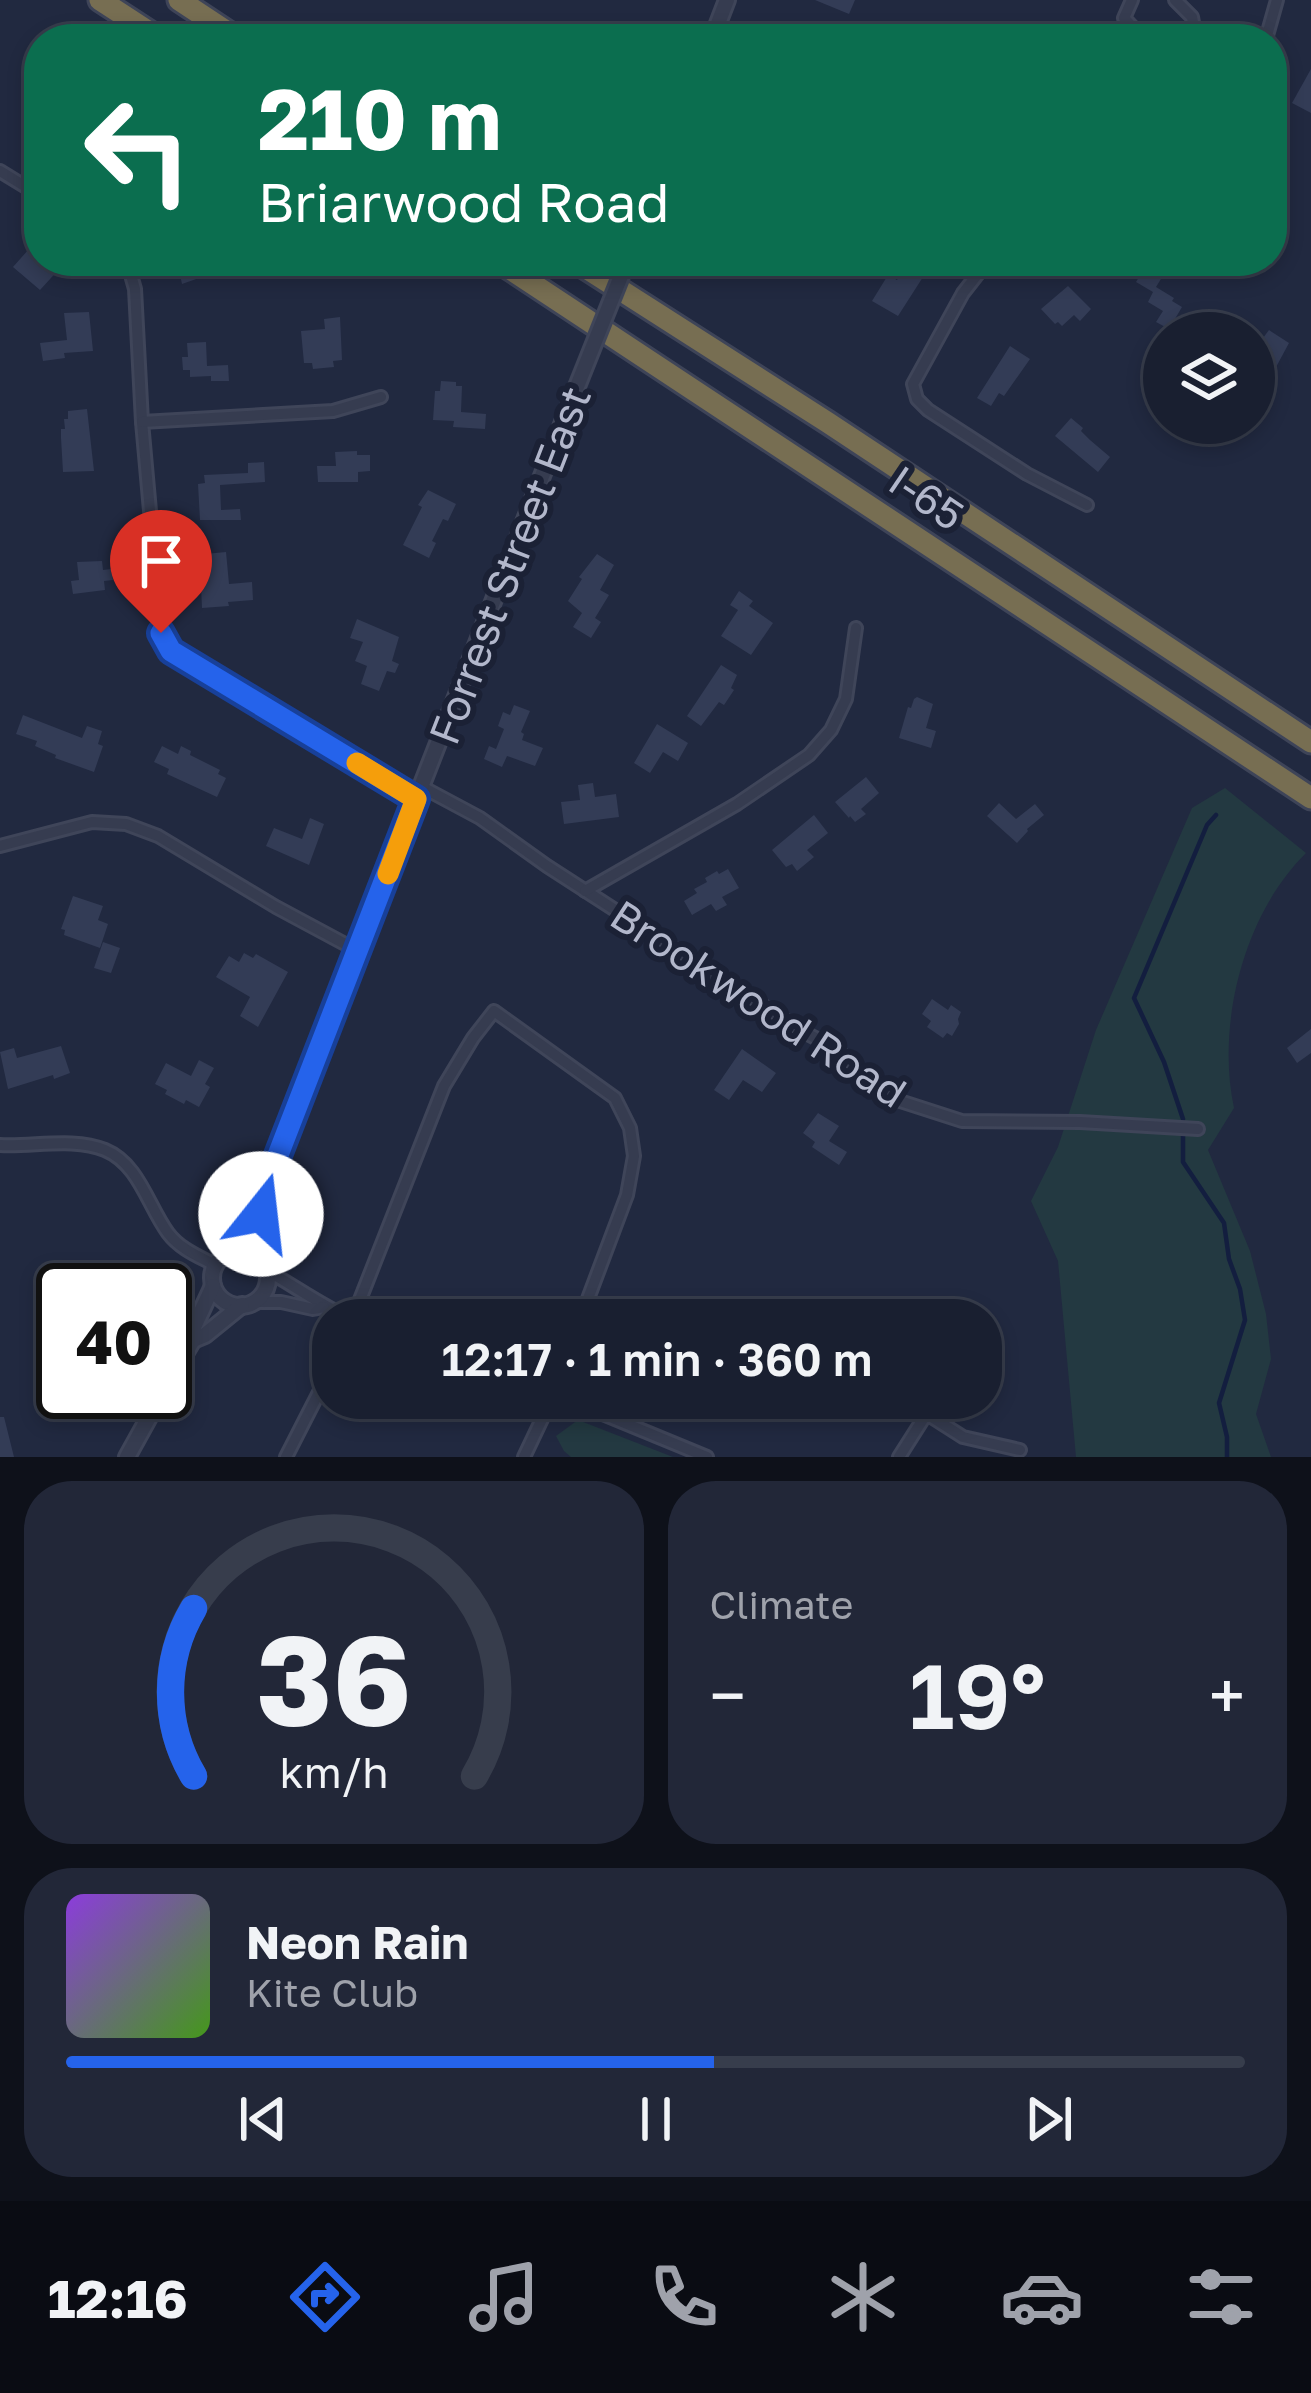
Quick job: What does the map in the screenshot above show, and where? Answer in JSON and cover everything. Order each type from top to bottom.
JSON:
[{"type":"highway","points":[[100,0],[137,24]]},
{"type":"highway","points":[[179,0],[215,24]]},
{"type":"highway","name":"I-65","points":[[521,276],[1311,798]]},
{"type":"highway","points":[[599,276],[1311,742]]},
{"type":"street","points":[[1175,0],[1192,16],[1193,24]]},
{"type":"street","points":[[131,276],[142,422],[333,411],[381,397]]},
{"type":"street","name":"Forrest Street East","points":[[265,1266],[259,1203],[621,276]]},
{"type":"street","points":[[976,276],[914,384],[917,398],[928,410],[1027,474],[1087,506]]},
{"type":"street","name":"Brookwood Road","points":[[142,422],[161,633],[171,651],[419,793],[480,818],[585,891],[836,1049],[900,1102],[962,1120],[1198,1129]]},
{"type":"street","points":[[585,891],[737,804],[808,755],[831,730],[846,699],[856,628]]},
{"type":"street","points":[[0,846],[92,822],[126,824],[158,836],[358,951]]},
{"type":"street","points":[[360,1299],[443,1086],[494,1011],[615,1098],[630,1128],[634,1156],[627,1196],[588,1299]]},
{"type":"street","points":[[0,1144],[103,1149],[129,1168],[179,1246],[215,1265]]},
{"type":"street","name":"Forrest Street East","points":[[231,1251],[259,1203]]},
{"type":"street","points":[[265,1266],[264,1291],[193,1340],[193,1329],[213,1286],[215,1265],[231,1251],[253,1253],[265,1266],[318,1299]]},
{"type":"street","points":[[213,1286],[227,1303],[281,1302],[312,1309]]},
{"type":"street","points":[[286,1457],[312,1406]]},
{"type":"street","points":[[127,1457],[148,1419]]},
{"type":"street","points":[[524,1457],[542,1419]]},
{"type":"street","points":[[615,1419],[707,1457]]},
{"type":"street","points":[[899,1457],[924,1419]]},
{"type":"street","points":[[937,1419],[963,1437],[1020,1450]]},
{"type":"shaded area","points":[[1225,788],[1306,853],[1284,878],[1251,938],[1240,972],[1229,1041],[1234,1108],[1208,1150],[1250,1251],[1266,1314],[1271,1359],[1256,1414],[1271,1457],[1076,1457],[1058,1261],[1031,1201],[1058,1147],[1096,1030],[1192,808]]},
{"type":"shaded area","points":[[578,1420],[673,1457],[571,1457],[556,1436]]},
{"type":"building","points":[[815,0],[855,0],[849,14]]},
{"type":"building","points":[[1311,69],[1311,113],[1292,103]]},
{"type":"building","points":[[24,255],[24,276],[53,276],[40,290],[13,267]]},
{"type":"building","points":[[180,276],[205,276],[182,284]]},
{"type":"building","points":[[887,276],[897,280],[899,276],[923,277],[898,316],[872,301]]},
{"type":"building","points":[[1140,276],[1163,276],[1156,287],[1174,298],[1182,307],[1179,312],[1162,312],[1148,302],[1153,292],[1136,282]]},
{"type":"building","points":[[1068,286],[1091,309],[1080,321],[1074,315],[1062,326],[1041,309]]},
{"type":"building","points":[[89,312],[93,351],[64,353],[65,358],[43,361],[40,343],[67,340],[64,313]]},
{"type":"building","points":[[340,317],[342,360],[333,361],[334,367],[313,369],[312,363],[304,363],[301,331],[325,329],[324,319]]},
{"type":"building","points":[[1275,334],[1289,343],[1275,369]]},
{"type":"building","points":[[206,342],[207,366],[228,365],[229,381],[190,377],[190,370],[183,370],[187,343]]},
{"type":"building","points":[[1010,346],[1030,359],[1004,396],[999,393],[991,406],[977,398]]},
{"type":"building","points":[[441,381],[462,386],[461,412],[486,414],[485,429],[433,420],[435,391],[440,391]]},
{"type":"building","points":[[87,409],[94,471],[63,472],[64,419],[68,411]]},
{"type":"building","points":[[1071,418],[1110,457],[1098,472],[1055,436]]},
{"type":"building","points":[[357,451],[357,455],[370,455],[370,471],[358,472],[358,482],[318,482],[317,466],[336,466],[335,452]]},
{"type":"building","points":[[264,462],[265,482],[220,485],[221,510],[240,509],[241,520],[200,520],[198,484],[205,483],[204,475],[248,473],[248,463]]},
{"type":"building","points":[[428,490],[456,504],[432,541],[436,543],[429,558],[403,545]]},
{"type":"building","points":[[226,552],[229,584],[252,582],[253,600],[202,608],[200,563],[205,563],[205,554]]},
{"type":"building","points":[[597,554],[614,565],[600,590],[609,595],[595,618],[601,622],[591,638],[573,627],[582,613],[568,601]]},
{"type":"building","points":[[102,561],[103,570],[111,569],[113,580],[104,581],[105,590],[73,594],[71,581],[79,580],[77,562]]},
{"type":"building","points":[[739,591],[753,601],[749,606],[773,623],[751,655],[721,636],[738,610],[730,605]]},
{"type":"building","points":[[357,619],[399,637],[392,661],[399,664],[395,673],[387,671],[379,691],[361,684],[367,666],[355,661],[363,642],[350,638]]},
{"type":"building","points":[[721,665],[737,675],[734,690],[701,726],[687,716]]},
{"type":"building","points":[[917,697],[933,704],[926,728],[936,731],[931,748],[899,738],[908,707]]},
{"type":"building","points":[[514,705],[530,711],[522,740],[543,748],[535,766],[507,756],[502,767],[484,759],[489,746],[496,749],[504,729],[498,726],[503,712],[510,715]]},
{"type":"building","points":[[23,715],[82,738],[87,726],[102,731],[98,744],[103,746],[94,772],[55,758],[35,746],[37,741],[16,734]]},
{"type":"building","points":[[657,724],[688,743],[678,761],[663,752],[650,773],[634,763]]},
{"type":"building","points":[[162,746],[178,754],[181,746],[220,770],[218,774],[226,778],[217,797],[167,774],[169,769],[154,762]]},
{"type":"building","points":[[866,777],[879,793],[861,809],[866,814],[855,822],[835,802]]},
{"type":"building","points":[[593,783],[595,797],[616,794],[619,817],[564,824],[561,802],[580,800],[578,785]]},
{"type":"building","points":[[999,803],[1016,819],[1035,804],[1044,815],[1017,843],[987,816]]},
{"type":"building","points":[[814,815],[828,833],[807,850],[814,857],[797,871],[792,864],[786,867],[772,850]]},
{"type":"building","points":[[310,818],[324,824],[309,865],[266,846],[274,828],[302,839]]},
{"type":"building","points":[[728,869],[739,888],[722,897],[727,905],[716,911],[711,904],[692,915],[684,901],[697,893],[694,889],[707,882],[705,878]]},
{"type":"building","points":[[73,896],[103,906],[98,920],[108,924],[100,948],[64,935],[61,929]]},
{"type":"building","points":[[103,942],[120,948],[111,973],[94,968]]},
{"type":"building","points":[[244,953],[253,958],[256,954],[288,972],[258,1027],[240,1016],[250,997],[216,977],[229,956],[239,962]]},
{"type":"building","points":[[932,999],[961,1012],[952,1036],[947,1033],[943,1038],[927,1027],[931,1021],[922,1014]]},
{"type":"building","points":[[1311,1029],[1311,1053],[1297,1063],[1287,1048]]},
{"type":"building","points":[[61,1046],[70,1073],[8,1089],[0,1052],[14,1048],[17,1058]]},
{"type":"building","points":[[742,1049],[776,1073],[762,1092],[743,1080],[729,1100],[714,1090]]},
{"type":"building","points":[[199,1060],[214,1068],[199,1107],[186,1100],[184,1104],[155,1084],[166,1063],[191,1076]]},
{"type":"building","points":[[818,1113],[839,1126],[829,1141],[847,1152],[839,1165],[812,1147],[815,1142],[803,1133]]},
{"type":"building","points":[[0,1417],[4,1417],[14,1457],[0,1457]]},
{"type":"waterway","points":[[1183,1119],[1164,1062],[1134,998],[1207,825],[1216,815]]},
{"type":"waterway","points":[[1183,1135],[1183,1162],[1224,1223],[1245,1320],[1219,1403],[1227,1457]]},
{"type":"slow traffic","points":[[357,763],[416,799],[388,874]]},
{"type":"route","points":[[161,633],[171,651],[416,799],[259,1203],[261,1214]]}]
